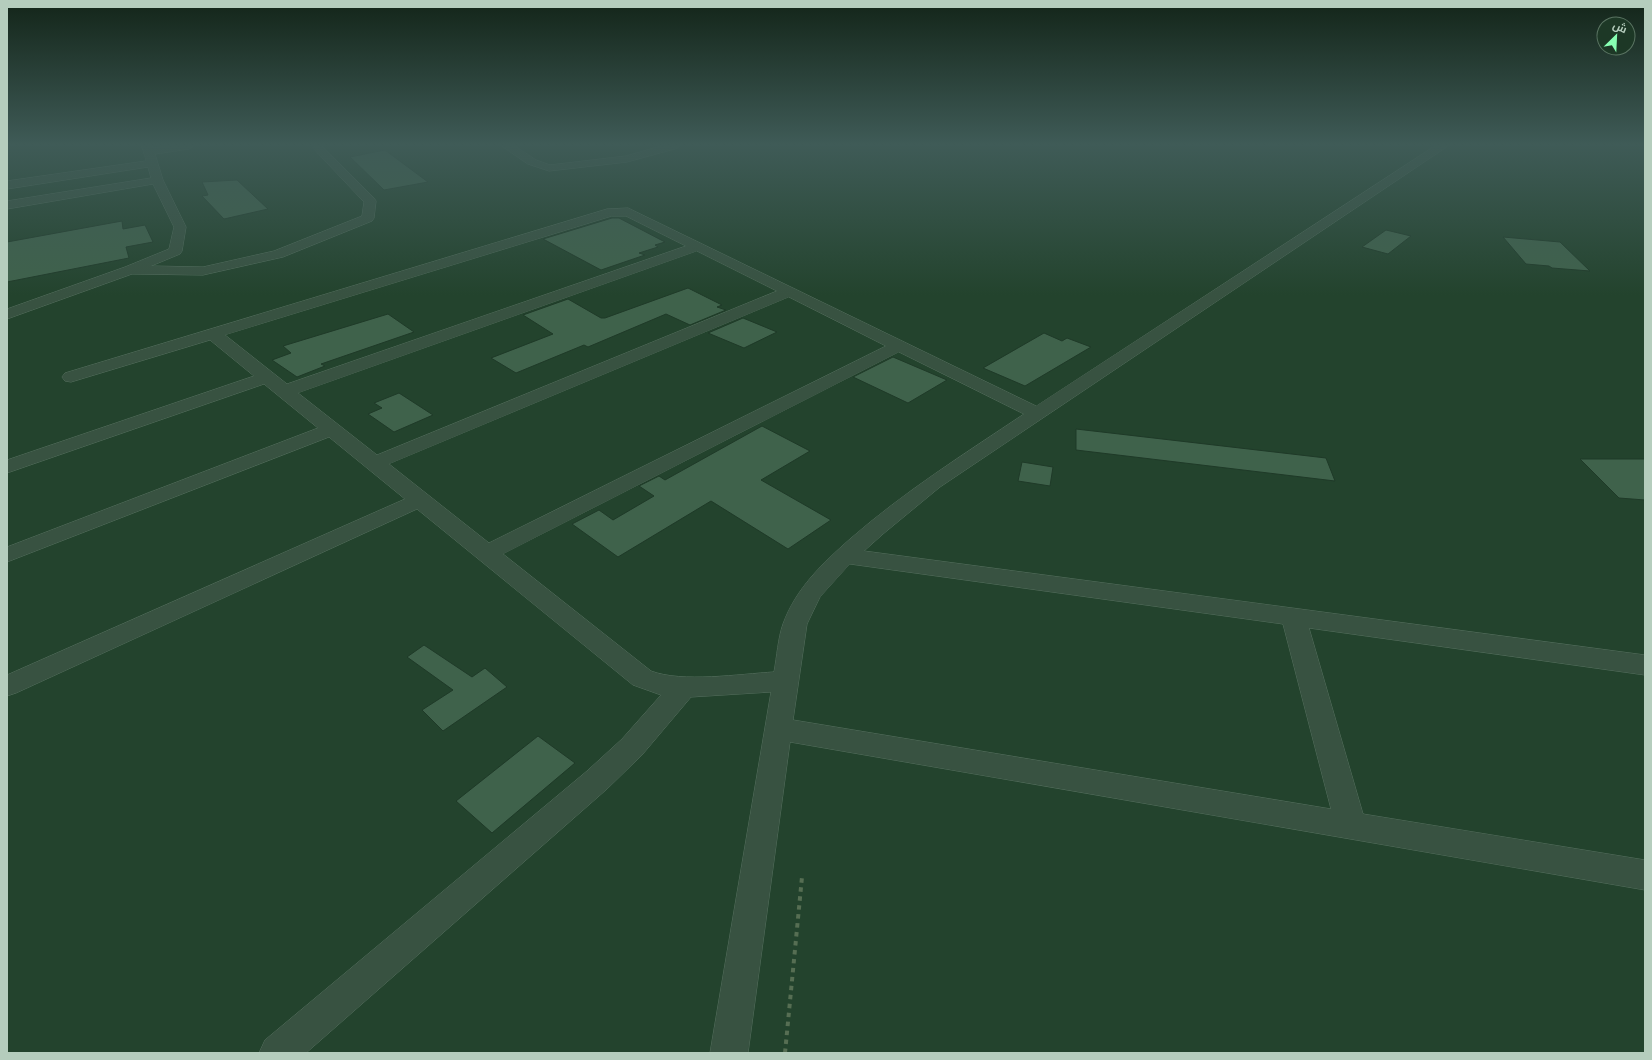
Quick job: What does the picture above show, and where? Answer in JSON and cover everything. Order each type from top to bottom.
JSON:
[{"type":"street","points":[[7,205],[64,195]]},
{"type":"street","points":[[7,314],[130,270],[175,251],[180,227],[165,195]]},
{"type":"street","points":[[130,270],[203,271],[278,254],[368,218],[370,201],[365,195]]},
{"type":"street","points":[[729,1053],[778,729],[796,624],[803,608],[821,580],[887,520],[933,483],[1367,195]]},
{"type":"street","points":[[71,377],[611,212],[628,212],[1037,414]]},
{"type":"street","points":[[285,392],[698,247]]},
{"type":"street","points":[[375,463],[789,292]]},
{"type":"street","points":[[213,334],[642,678],[660,685],[684,687],[786,681]]},
{"type":"street","points":[[487,554],[899,346]]},
{"type":"street","points":[[7,467],[267,377]]},
{"type":"street","points":[[7,555],[332,429]]},
{"type":"street","points":[[7,686],[420,500]]},
{"type":"street","points":[[846,556],[1645,665]]},
{"type":"street","points":[[1293,616],[1351,826]]},
{"type":"street","points":[[278,1053],[597,780],[632,747],[684,687]]},
{"type":"street","points":[[778,729],[1645,875]]},
{"type":"path","points":[[785,1053],[802,878]]},
{"type":"building","points":[[254,195],[268,209],[224,219],[202,196]]},
{"type":"building","points":[[612,218],[619,218],[665,242],[655,245],[658,247],[639,253],[645,255],[601,270],[543,239]]},
{"type":"building","points":[[122,221],[123,229],[145,225],[153,242],[126,247],[129,258],[7,282],[7,242]]},
{"type":"building","points":[[1386,230],[1411,236],[1388,254],[1362,247]]},
{"type":"building","points":[[1503,237],[1560,242],[1590,271],[1526,264]]},
{"type":"building","points":[[688,288],[722,305],[717,307],[726,310],[690,325],[666,314],[588,347],[584,345],[516,373],[491,358],[553,334],[523,315],[568,299],[601,318],[605,318]]},
{"type":"building","points":[[388,314],[414,332],[321,364],[325,366],[297,377],[272,360],[291,353],[283,346]]},
{"type":"building","points":[[743,318],[777,332],[744,348],[708,333]]},
{"type":"building","points":[[1044,333],[1062,341],[1067,338],[1091,347],[1025,386],[983,368]]},
{"type":"building","points":[[893,357],[947,380],[908,403],[853,377]]},
{"type":"building","points":[[399,393],[433,415],[394,432],[368,414],[382,408],[374,403]]},
{"type":"building","points":[[762,426],[810,451],[761,480],[831,520],[788,549],[711,501],[618,557],[572,524],[599,510],[613,520],[654,496],[639,486],[659,476],[665,480]]},
{"type":"building","points":[[1076,429],[1326,458],[1335,481],[1076,450]]},
{"type":"building","points":[[1580,459],[1645,459],[1645,500],[1619,498]]},
{"type":"building","points":[[1022,462],[1053,467],[1050,486],[1018,481]]},
{"type":"building","points":[[424,645],[472,677],[485,668],[507,687],[443,731],[422,710],[453,690],[407,657]]},
{"type":"building","points":[[538,736],[575,763],[492,833],[456,801]]}]
